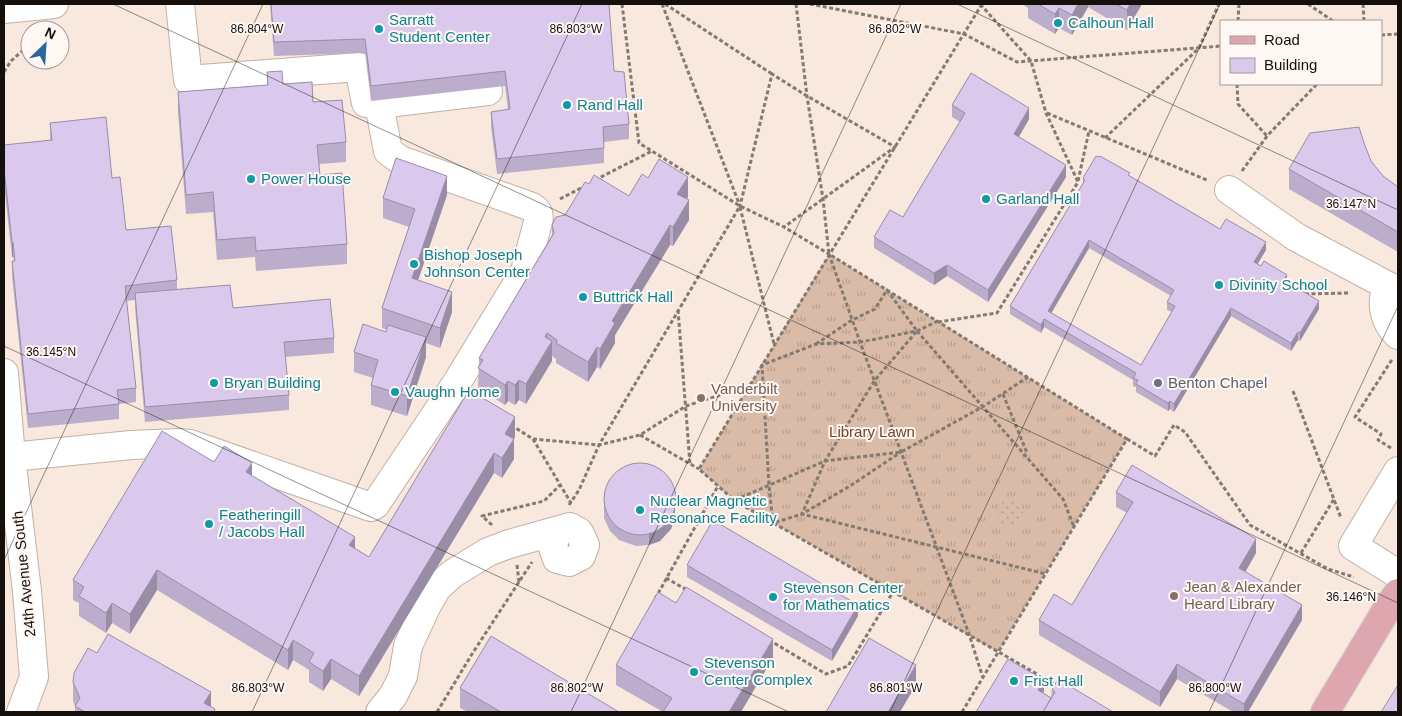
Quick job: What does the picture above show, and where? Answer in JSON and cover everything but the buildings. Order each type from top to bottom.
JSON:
[{"type":"main road","points":[[1325,712],[1398,593]]},
{"type":"street","points":[[4,9],[54,4]]},
{"type":"street","points":[[180,4],[188,80],[359,67],[366,103],[379,104],[488,91]]},
{"type":"street","points":[[12,457],[131,446],[190,444],[365,506],[375,505],[456,384],[525,271],[539,216],[532,207],[400,160],[388,151],[379,104]]},
{"type":"street","points":[[1229,190],[1296,237],[1390,290],[1384,316],[1396,346]]},
{"type":"street","name":"24th Avenue South","points":[[4,373],[34,677],[21,712]]},
{"type":"street","points":[[1398,472],[1353,546],[1398,574]]},
{"type":"street","points":[[380,712],[393,696],[403,676],[408,646],[437,588],[452,574],[488,552],[508,544],[554,531]]},
{"type":"path","points":[[622,4],[639,143],[740,206],[784,228],[829,254],[1155,456],[1174,425],[1185,432],[1250,525],[1328,569],[1359,579]]},
{"type":"path","points":[[664,4],[806,96],[895,147]]},
{"type":"path","points":[[664,4],[740,206],[775,344]]},
{"type":"path","points":[[796,4],[806,96],[823,199],[829,254],[969,634],[982,678]]},
{"type":"path","points":[[810,4],[964,34],[1017,62],[1220,46]]},
{"type":"path","points":[[699,469],[982,4],[1031,61],[1046,112],[1078,182]]},
{"type":"path","points":[[1105,138],[1199,48],[1219,4]]},
{"type":"path","points":[[1238,20],[1239,4]]},
{"type":"path","points":[[1308,4],[1332,20]]},
{"type":"path","points":[[1363,4],[1364,20]]},
{"type":"path","points":[[1382,35],[1398,34]]},
{"type":"path","points":[[4,72],[11,61],[20,53]]},
{"type":"path","points":[[437,712],[472,654],[579,490],[599,445],[740,206],[772,74]]},
{"type":"path","points":[[1237,85],[1238,104],[1267,136]]},
{"type":"path","points":[[1046,112],[1229,190],[1267,136],[1316,85]]},
{"type":"path","points":[[816,344],[860,342],[917,331],[938,321],[997,313],[1078,182],[1089,131]]},
{"type":"path","points":[[784,228],[895,147]]},
{"type":"path","points":[[594,181],[652,150]]},
{"type":"path","points":[[560,199],[585,186]]},
{"type":"path","points":[[762,365],[816,344],[852,320],[874,309],[887,290]]},
{"type":"path","points":[[887,290],[917,331],[1063,498],[1074,527]]},
{"type":"path","points":[[1299,294],[1390,290]]},
{"type":"path","points":[[678,310],[690,464]]},
{"type":"path","points":[[802,514],[825,461],[875,380],[917,331]]},
{"type":"path","points":[[1396,346],[1355,417],[1381,434],[1378,440],[1398,452]]},
{"type":"path","points":[[762,365],[773,523]]},
{"type":"path","points":[[773,523],[802,514],[850,486],[901,452],[984,406],[1028,377]]},
{"type":"path","points":[[509,424],[533,439],[599,445],[640,435],[686,406],[748,386]]},
{"type":"path","points":[[1293,391],[1353,546]]},
{"type":"path","points":[[1003,394],[1029,458]]},
{"type":"path","points":[[640,435],[699,469],[735,501],[1062,689]]},
{"type":"path","points":[[533,439],[571,503]]},
{"type":"path","points":[[962,712],[1128,439]]},
{"type":"path","points":[[735,501],[825,461],[901,452]]},
{"type":"path","points":[[653,602],[718,486]]},
{"type":"path","points":[[1301,553],[1334,499]]},
{"type":"path","points":[[802,514],[1046,574]]},
{"type":"path","points":[[666,578],[690,593]]},
{"type":"path","points":[[763,636],[826,674],[848,666],[893,592]]},
{"type":"green space","name":"Library Lawn","points":[[829,254],[1127,439],[998,652],[735,501],[699,469]]},
{"type":"green space","points":[[1010,500],[1019,504],[1023,513],[1019,522],[1010,526],[1001,522],[997,513],[1001,504]]},
{"type":"place","name":"Calhoun Hall","points":[[1058,23]]},
{"type":"place","name":"Sarratt Student Center","points":[[379,29]]},
{"type":"place","name":"Rand Hall","points":[[567,105]]},
{"type":"place","name":"Power House","points":[[251,179]]},
{"type":"place","name":"Garland Hall","points":[[986,199]]},
{"type":"place","name":"Bishop Joseph Johnson Center","points":[[414,264]]},
{"type":"place","name":"Divinity School","points":[[1219,285]]},
{"type":"place","name":"Buttrick Hall","points":[[583,297]]},
{"type":"place","name":"Bryan Building","points":[[214,383]]},
{"type":"place","name":"Benton Chapel","points":[[1158,383]]},
{"type":"place","name":"Vaughn Home","points":[[395,392]]},
{"type":"place","name":"Vanderbilt University","points":[[701,398]]},
{"type":"place","name":"Nuclear Magnetic Resonance Facility","points":[[640,510]]},
{"type":"place","name":"Featheringill / Jacobs Hall","points":[[209,524]]},
{"type":"place","name":"Jean & Alexander Heard Library","points":[[1174,596]]},
{"type":"place","name":"Stevenson Center for Mathematics","points":[[773,597]]},
{"type":"place","name":"Stevenson Center Complex","points":[[694,672]]},
{"type":"place","name":"Frist Hall","points":[[1014,681]]}]
